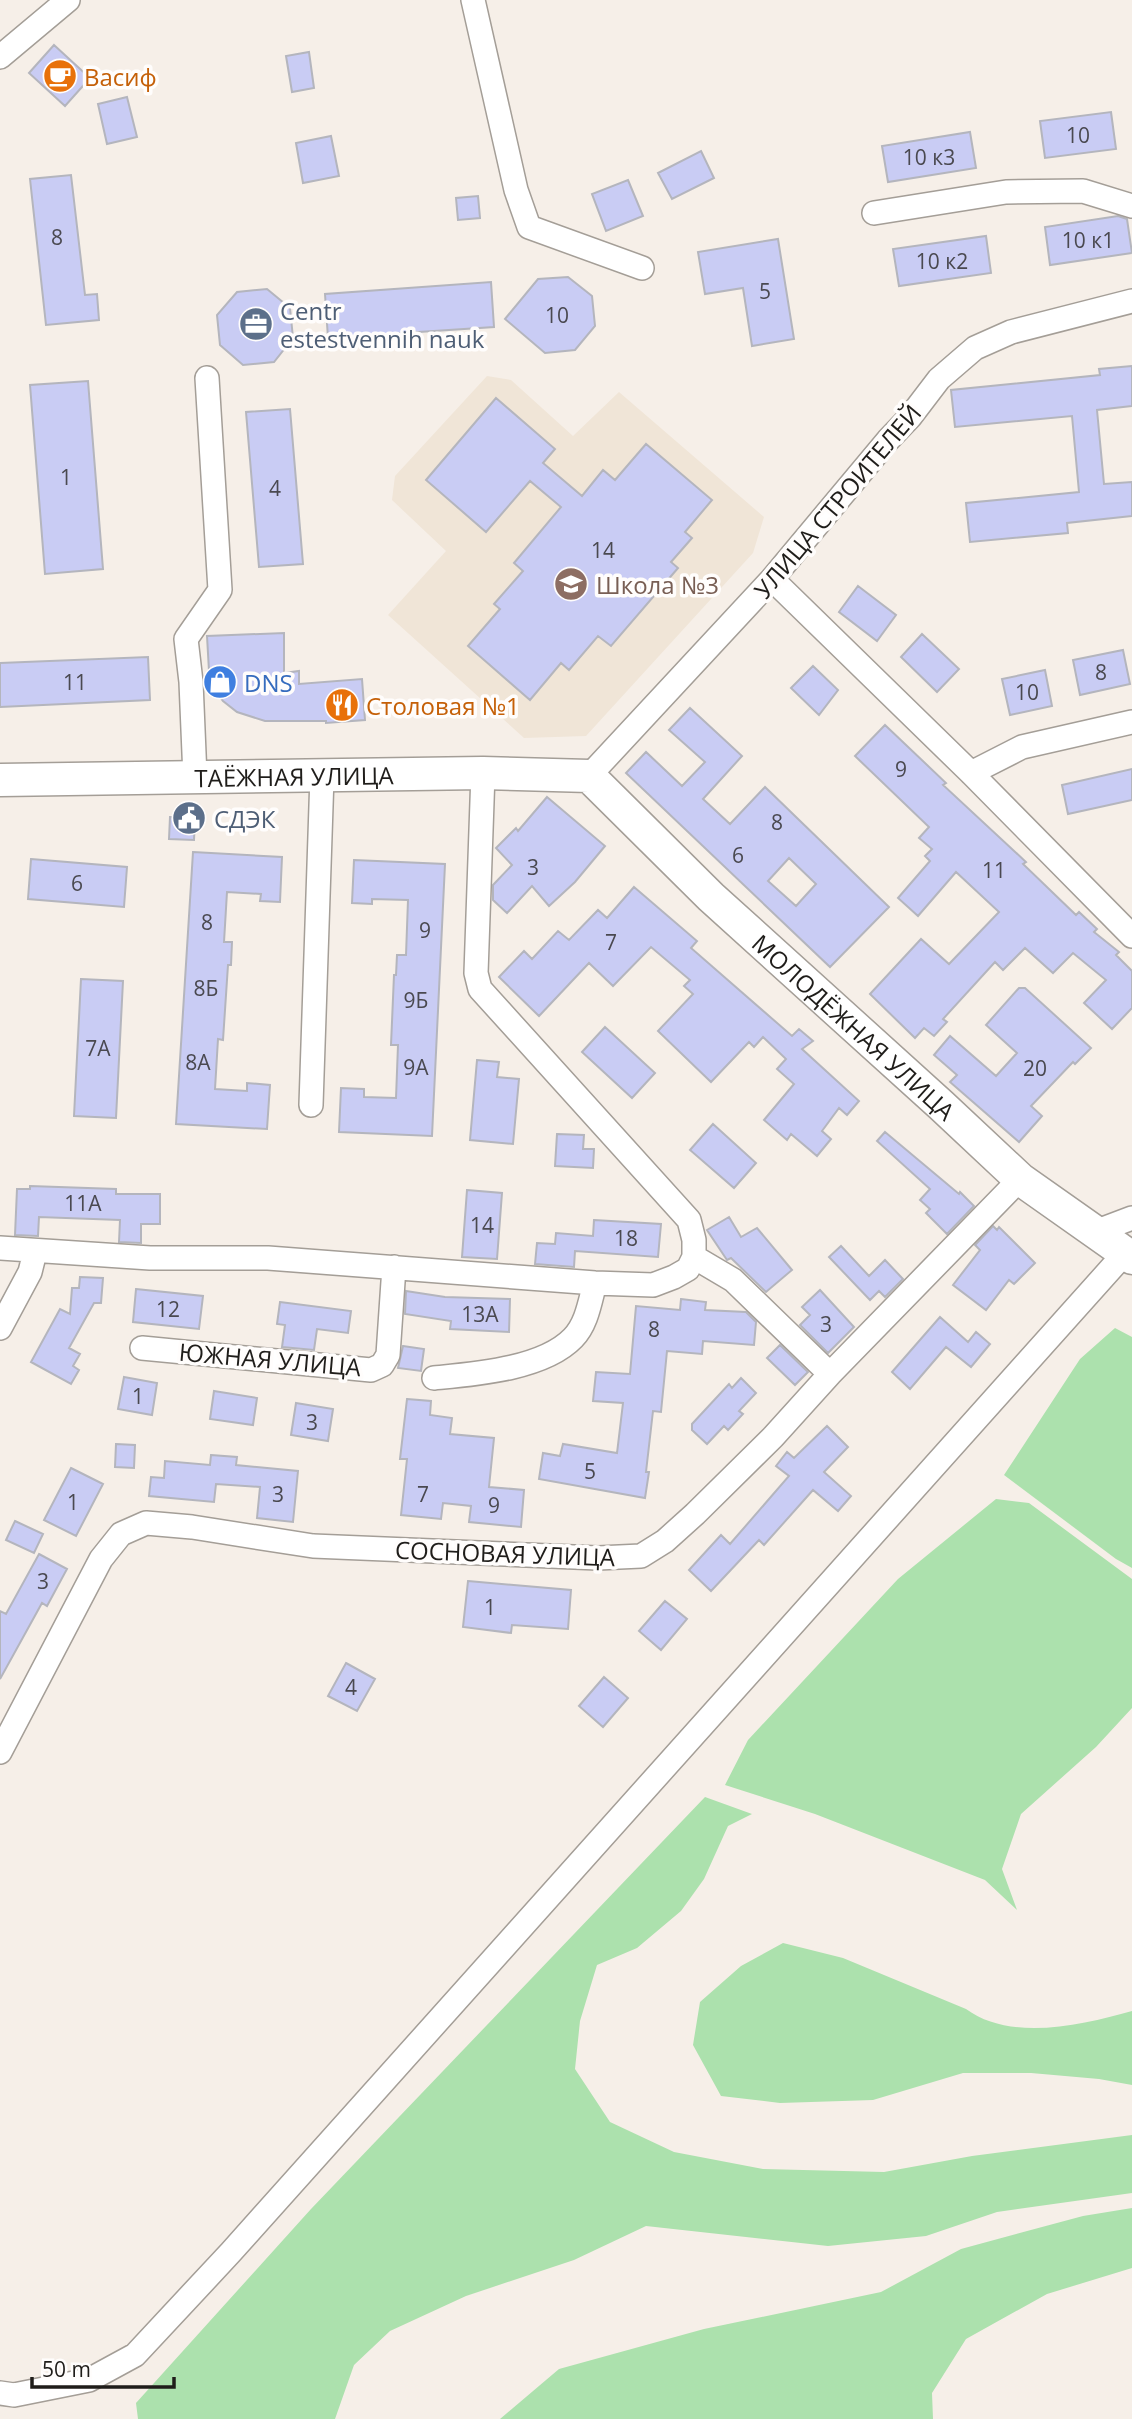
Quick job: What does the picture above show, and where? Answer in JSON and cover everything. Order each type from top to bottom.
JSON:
[{"type":"main road","name":"ТАЁЖНАЯ УЛИЦА","points":[[0,780],[483,773],[589,776]]},
{"type":"main road","name":"МОЛОДЁЖНАЯ УЛИЦА","points":[[589,776],[711,897],[1020,1179],[1128,1256]]},
{"type":"street","points":[[0,57],[68,0]]},
{"type":"street","points":[[473,0],[516,190],[529,227],[642,268]]},
{"type":"street","points":[[874,213],[1006,192],[1083,191],[1132,206]]},
{"type":"street","name":"УЛИЦА СТРОИТЕЛЕЙ","points":[[589,776],[772,579],[939,379],[975,348],[1011,332],[1132,301]]},
{"type":"street","points":[[195,777],[191,681],[186,639],[220,590],[206,378]]},
{"type":"street","points":[[772,579],[971,773],[1132,936]]},
{"type":"street","points":[[971,773],[1023,747],[1132,722]]},
{"type":"street","points":[[0,1248],[150,1258],[268,1258],[653,1285],[688,1269],[694,1257],[694,1240],[689,1220],[480,989],[477,973],[483,773]]},
{"type":"street","points":[[312,1105],[322,776]]},
{"type":"street","name":"СОСНОВАЯ УЛИЦА","points":[[0,1752],[101,1559],[121,1534],[146,1524],[192,1527],[313,1546],[598,1558],[641,1556],[665,1541],[695,1514],[773,1437],[830,1374],[1020,1179]]},
{"type":"street","points":[[1095,1232],[1132,1218]]},
{"type":"street","points":[[0,1328],[30,1272],[35,1252]]},
{"type":"street","points":[[0,2393],[14,2395],[89,2380],[135,2355],[231,2252],[1128,1256]]},
{"type":"street","points":[[694,1257],[733,1280],[830,1374]]},
{"type":"street","name":"ЮЖНАЯ УЛИЦА","points":[[142,1348],[371,1370],[382,1365],[388,1355],[394,1267]]},
{"type":"street","points":[[434,1378],[496,1371],[542,1358],[573,1338],[586,1318],[596,1283]]},
{"type":"shaded area","name":"Школа №3","points":[[487,376],[511,380],[573,436],[619,392],[764,517],[753,553],[586,736],[524,738],[388,615],[446,551],[392,500],[395,476]]},
{"type":"green space","points":[[1115,1328],[1132,1337],[1132,1568],[1116,1559],[1004,1475],[1080,1359]]},
{"type":"green space","points":[[996,1499],[1029,1503],[1132,1579],[1132,1708],[1096,1747],[1021,1814],[1002,1869],[1017,1910],[985,1880],[815,1814],[725,1785],[748,1740],[898,1579]]},
{"type":"green space","points":[[705,1797],[752,1814],[728,1826],[704,1879],[681,1911],[637,1948],[597,1965],[580,2021],[575,2069],[610,2122],[674,2152],[763,2169],[884,2172],[972,2156],[1132,2135],[1132,2193],[997,2212],[926,2236],[828,2246],[646,2226],[574,2260],[466,2296],[390,2331],[354,2365],[335,2419],[138,2419],[136,2403],[311,2209]]},
{"type":"green space","points":[[783,1943],[843,1958],[984,2019],[1004,2025],[1047,2028],[1132,2011],[1132,2085],[1031,2073],[963,2073],[873,2100],[780,2103],[721,2096],[693,2045],[700,2002],[741,1966]]},
{"type":"green space","points":[[1132,2208],[1132,2268],[1047,2294],[966,2339],[932,2393],[933,2419],[500,2419],[559,2369],[704,2329],[881,2292],[961,2249],[1083,2216]]},
{"type":"building","name":"Васиф","points":[[54,45],[90,78],[65,106],[29,73]]},
{"type":"building","points":[[309,52],[314,88],[292,92],[286,56]]},
{"type":"building","points":[[127,97],[137,137],[107,144],[98,104]]},
{"type":"building","points":[[1111,112],[1116,149],[1045,158],[1040,121]]},
{"type":"building","points":[[970,132],[976,168],[888,182],[882,146]]},
{"type":"building","points":[[331,136],[339,176],[303,183],[296,143]]},
{"type":"building","points":[[701,151],[714,178],[672,199],[658,173]]},
{"type":"building","points":[[71,175],[85,295],[97,294],[99,320],[46,325],[30,179]]},
{"type":"building","points":[[628,180],[643,216],[606,231],[592,194]]},
{"type":"building","points":[[478,196],[480,218],[458,220],[456,198]]},
{"type":"building","points":[[1118,216],[1127,219],[1132,253],[1050,265],[1045,227]]},
{"type":"building","points":[[986,236],[991,273],[899,286],[893,249]]},
{"type":"building","points":[[778,239],[794,339],[752,346],[743,288],[705,294],[698,252]]},
{"type":"building","points":[[568,277],[592,296],[595,326],[575,350],[545,353],[505,319],[538,279]]},
{"type":"building","points":[[491,282],[494,327],[328,338],[325,294]]},
{"type":"building","points":[[267,289],[290,308],[293,338],[274,362],[243,365],[220,345],[217,315],[237,292]]},
{"type":"building","points":[[1132,366],[1132,406],[1097,410],[1104,484],[1132,482],[1132,516],[1067,523],[1068,533],[970,542],[966,503],[1079,492],[1072,416],[955,427],[951,390],[1100,375],[1099,369]]},
{"type":"building","points":[[88,381],[103,569],[45,574],[30,385]]},
{"type":"building","points":[[496,398],[555,449],[543,463],[582,496],[603,470],[615,480],[646,444],[712,500],[685,532],[692,538],[671,562],[678,568],[611,646],[598,636],[569,670],[561,663],[530,700],[468,646],[500,609],[494,604],[523,571],[514,563],[561,507],[530,481],[486,532],[426,480]]},
{"type":"building","points":[[290,409],[303,564],[259,567],[246,412]]},
{"type":"building","points":[[858,586],[896,615],[877,641],[839,612]]},
{"type":"building","points":[[284,633],[284,673],[299,671],[299,684],[362,679],[365,720],[326,723],[265,721],[237,712],[223,701],[212,686],[207,636]]},
{"type":"building","points":[[922,634],[959,669],[937,692],[901,657]]},
{"type":"building","points":[[1123,650],[1130,684],[1080,695],[1073,660]]},
{"type":"building","points":[[148,657],[150,700],[0,707],[0,663]]},
{"type":"building","points":[[813,666],[838,690],[819,715],[791,688]]},
{"type":"building","points":[[1045,670],[1052,706],[1010,715],[1002,679]]},
{"type":"building","points":[[690,708],[742,756],[703,799],[730,824],[765,787],[889,907],[830,967],[626,773],[646,752],[682,786],[705,762],[669,730]],"holes":[[[789,858],[816,884],[796,906],[768,881]]]},
{"type":"building","points":[[885,725],[946,783],[943,785],[1026,862],[1023,864],[1076,915],[1079,912],[1097,929],[1094,932],[1119,952],[1116,955],[1132,971],[1132,1008],[1112,1029],[1084,1003],[1106,980],[1073,953],[1053,973],[1025,948],[1003,970],[995,962],[943,1019],[947,1022],[934,1036],[924,1028],[915,1038],[870,994],[921,939],[949,964],[999,912],[956,872],[918,916],[898,898],[930,861],[925,856],[932,849],[919,838],[929,827],[855,756]]},
{"type":"building","points":[[1132,769],[1132,800],[1068,814],[1062,785]]},
{"type":"building","points":[[547,797],[605,846],[575,882],[549,906],[532,886],[507,913],[493,900],[493,885],[512,865],[496,848],[516,828],[518,831]]},
{"type":"building","points":[[170,817],[195,818],[194,840],[169,839]]},
{"type":"building","points":[[193,852],[282,857],[280,902],[260,901],[261,894],[227,892],[224,942],[232,942],[231,965],[228,965],[223,1040],[218,1039],[215,1089],[247,1091],[247,1083],[270,1085],[267,1129],[176,1124]]},
{"type":"building","points":[[31,859],[127,867],[124,907],[28,899]]},
{"type":"building","points":[[354,860],[445,864],[432,1136],[339,1132],[341,1088],[364,1089],[364,1097],[396,1098],[398,1045],[391,1045],[394,975],[397,955],[406,955],[408,900],[372,899],[372,904],[352,903]]},
{"type":"building","points":[[634,887],[697,941],[691,948],[792,1036],[799,1029],[813,1041],[802,1049],[859,1101],[847,1115],[839,1108],[822,1131],[831,1139],[817,1156],[791,1134],[787,1140],[764,1120],[794,1084],[777,1069],[786,1059],[763,1037],[754,1047],[749,1042],[711,1082],[658,1031],[693,994],[684,986],[690,980],[651,947],[613,986],[589,963],[539,1016],[499,977],[524,951],[532,959],[558,931],[569,940],[598,910],[607,918]]},
{"type":"building","points":[[81,979],[123,981],[116,1118],[74,1116]]},
{"type":"building","points":[[1019,988],[1025,988],[1091,1048],[1075,1064],[1073,1062],[1031,1106],[1042,1116],[1019,1142],[950,1082],[957,1075],[934,1055],[950,1036],[996,1076],[1017,1053],[986,1025]]},
{"type":"building","points":[[605,1027],[655,1073],[632,1098],[582,1052]]},
{"type":"building","points":[[477,1060],[499,1062],[497,1077],[519,1079],[513,1144],[470,1140]]},
{"type":"building","points":[[713,1124],[756,1163],[734,1188],[690,1150]]},
{"type":"building","points":[[885,1132],[974,1206],[947,1234],[926,1213],[930,1209],[920,1200],[930,1189],[877,1141]]},
{"type":"building","points":[[557,1134],[584,1135],[583,1149],[594,1149],[593,1168],[555,1166]]},
{"type":"building","points":[[30,1186],[116,1189],[116,1194],[160,1194],[160,1224],[141,1224],[141,1243],[119,1242],[120,1220],[39,1217],[38,1236],[15,1235],[17,1189],[30,1189]]},
{"type":"building","points":[[467,1190],[502,1193],[497,1259],[462,1257]]},
{"type":"building","points":[[729,1217],[741,1237],[757,1228],[792,1270],[766,1292],[731,1258],[727,1260],[707,1230]]},
{"type":"building","points":[[594,1220],[661,1224],[658,1257],[575,1251],[574,1267],[535,1264],[537,1243],[555,1244],[556,1233],[593,1236]]},
{"type":"building","points":[[993,1226],[997,1230],[999,1227],[1035,1263],[1014,1284],[1009,1280],[986,1310],[953,1285],[980,1250],[975,1245]]},
{"type":"building","points":[[841,1246],[869,1276],[885,1260],[903,1279],[885,1297],[879,1291],[870,1300],[829,1257]]},
{"type":"building","points":[[80,1277],[103,1278],[101,1303],[94,1303],[69,1348],[80,1354],[73,1366],[79,1370],[71,1384],[31,1362],[60,1309],[70,1314],[72,1288],[79,1288]]},
{"type":"building","points":[[136,1289],[203,1296],[199,1329],[133,1322]]},
{"type":"building","points":[[820,1290],[854,1327],[828,1353],[800,1325],[810,1315],[802,1307]]},
{"type":"building","points":[[406,1291],[445,1297],[510,1299],[509,1332],[450,1329],[451,1321],[405,1314]]},
{"type":"building","points":[[681,1299],[706,1302],[705,1310],[746,1312],[756,1322],[754,1345],[703,1341],[702,1354],[667,1351],[661,1412],[653,1411],[645,1498],[539,1479],[543,1453],[560,1456],[563,1444],[617,1453],[623,1403],[593,1401],[596,1372],[630,1374],[636,1306],[680,1310]]},
{"type":"building","points":[[280,1302],[351,1311],[348,1333],[317,1329],[314,1350],[282,1347],[285,1325],[277,1324]]},
{"type":"building","points":[[940,1317],[968,1342],[976,1332],[990,1344],[971,1367],[946,1347],[910,1389],[892,1372]]},
{"type":"building","points":[[780,1345],[808,1372],[795,1385],[767,1358]]},
{"type":"building","points":[[403,1346],[424,1349],[421,1371],[398,1368]]},
{"type":"building","points":[[124,1377],[157,1383],[152,1415],[118,1409]]},
{"type":"building","points":[[741,1378],[756,1393],[739,1411],[743,1414],[728,1430],[724,1426],[707,1444],[692,1430],[692,1424],[729,1384],[732,1388]]},
{"type":"building","points":[[214,1391],[257,1398],[253,1425],[210,1419]]},
{"type":"building","points":[[407,1399],[431,1401],[430,1415],[452,1418],[450,1434],[494,1438],[489,1487],[524,1490],[521,1527],[469,1522],[471,1506],[443,1503],[441,1519],[401,1515],[407,1459],[400,1459]]},
{"type":"building","points":[[296,1403],[333,1409],[328,1441],[291,1435]]},
{"type":"building","points":[[827,1426],[848,1447],[824,1472],[851,1496],[838,1511],[813,1490],[764,1545],[759,1540],[711,1591],[689,1570],[721,1535],[730,1544],[789,1476],[776,1466],[787,1452],[794,1458]]},
{"type":"building","points":[[116,1444],[135,1445],[134,1468],[115,1467]]},
{"type":"building","points":[[211,1455],[237,1457],[236,1465],[298,1471],[293,1522],[257,1518],[260,1487],[216,1484],[214,1502],[149,1496],[151,1477],[164,1478],[165,1461],[210,1465]]},
{"type":"building","points":[[71,1468],[103,1484],[76,1536],[44,1520]]},
{"type":"building","points":[[15,1521],[43,1534],[34,1553],[6,1540]]},
{"type":"building","points":[[39,1554],[67,1569],[47,1606],[42,1603],[0,1679],[0,1611],[6,1614]]},
{"type":"building","points":[[468,1581],[571,1590],[568,1629],[512,1625],[511,1633],[463,1627]]},
{"type":"building","points":[[665,1601],[687,1619],[661,1650],[639,1631]]},
{"type":"building","points":[[346,1663],[375,1679],[357,1711],[328,1696]]},
{"type":"building","points":[[604,1677],[628,1698],[603,1727],[579,1706]]},
{"type":"place","name":"Васиф","points":[[60,76]]},
{"type":"place","name":"Centr estestvennih nauk","points":[[256,324]]},
{"type":"place","name":"Школа №3","points":[[571,584]]},
{"type":"place","name":"DNS","points":[[220,682]]},
{"type":"place","name":"Столовая №1","points":[[342,705]]},
{"type":"place","name":"СДЭК","points":[[189,818]]}]
